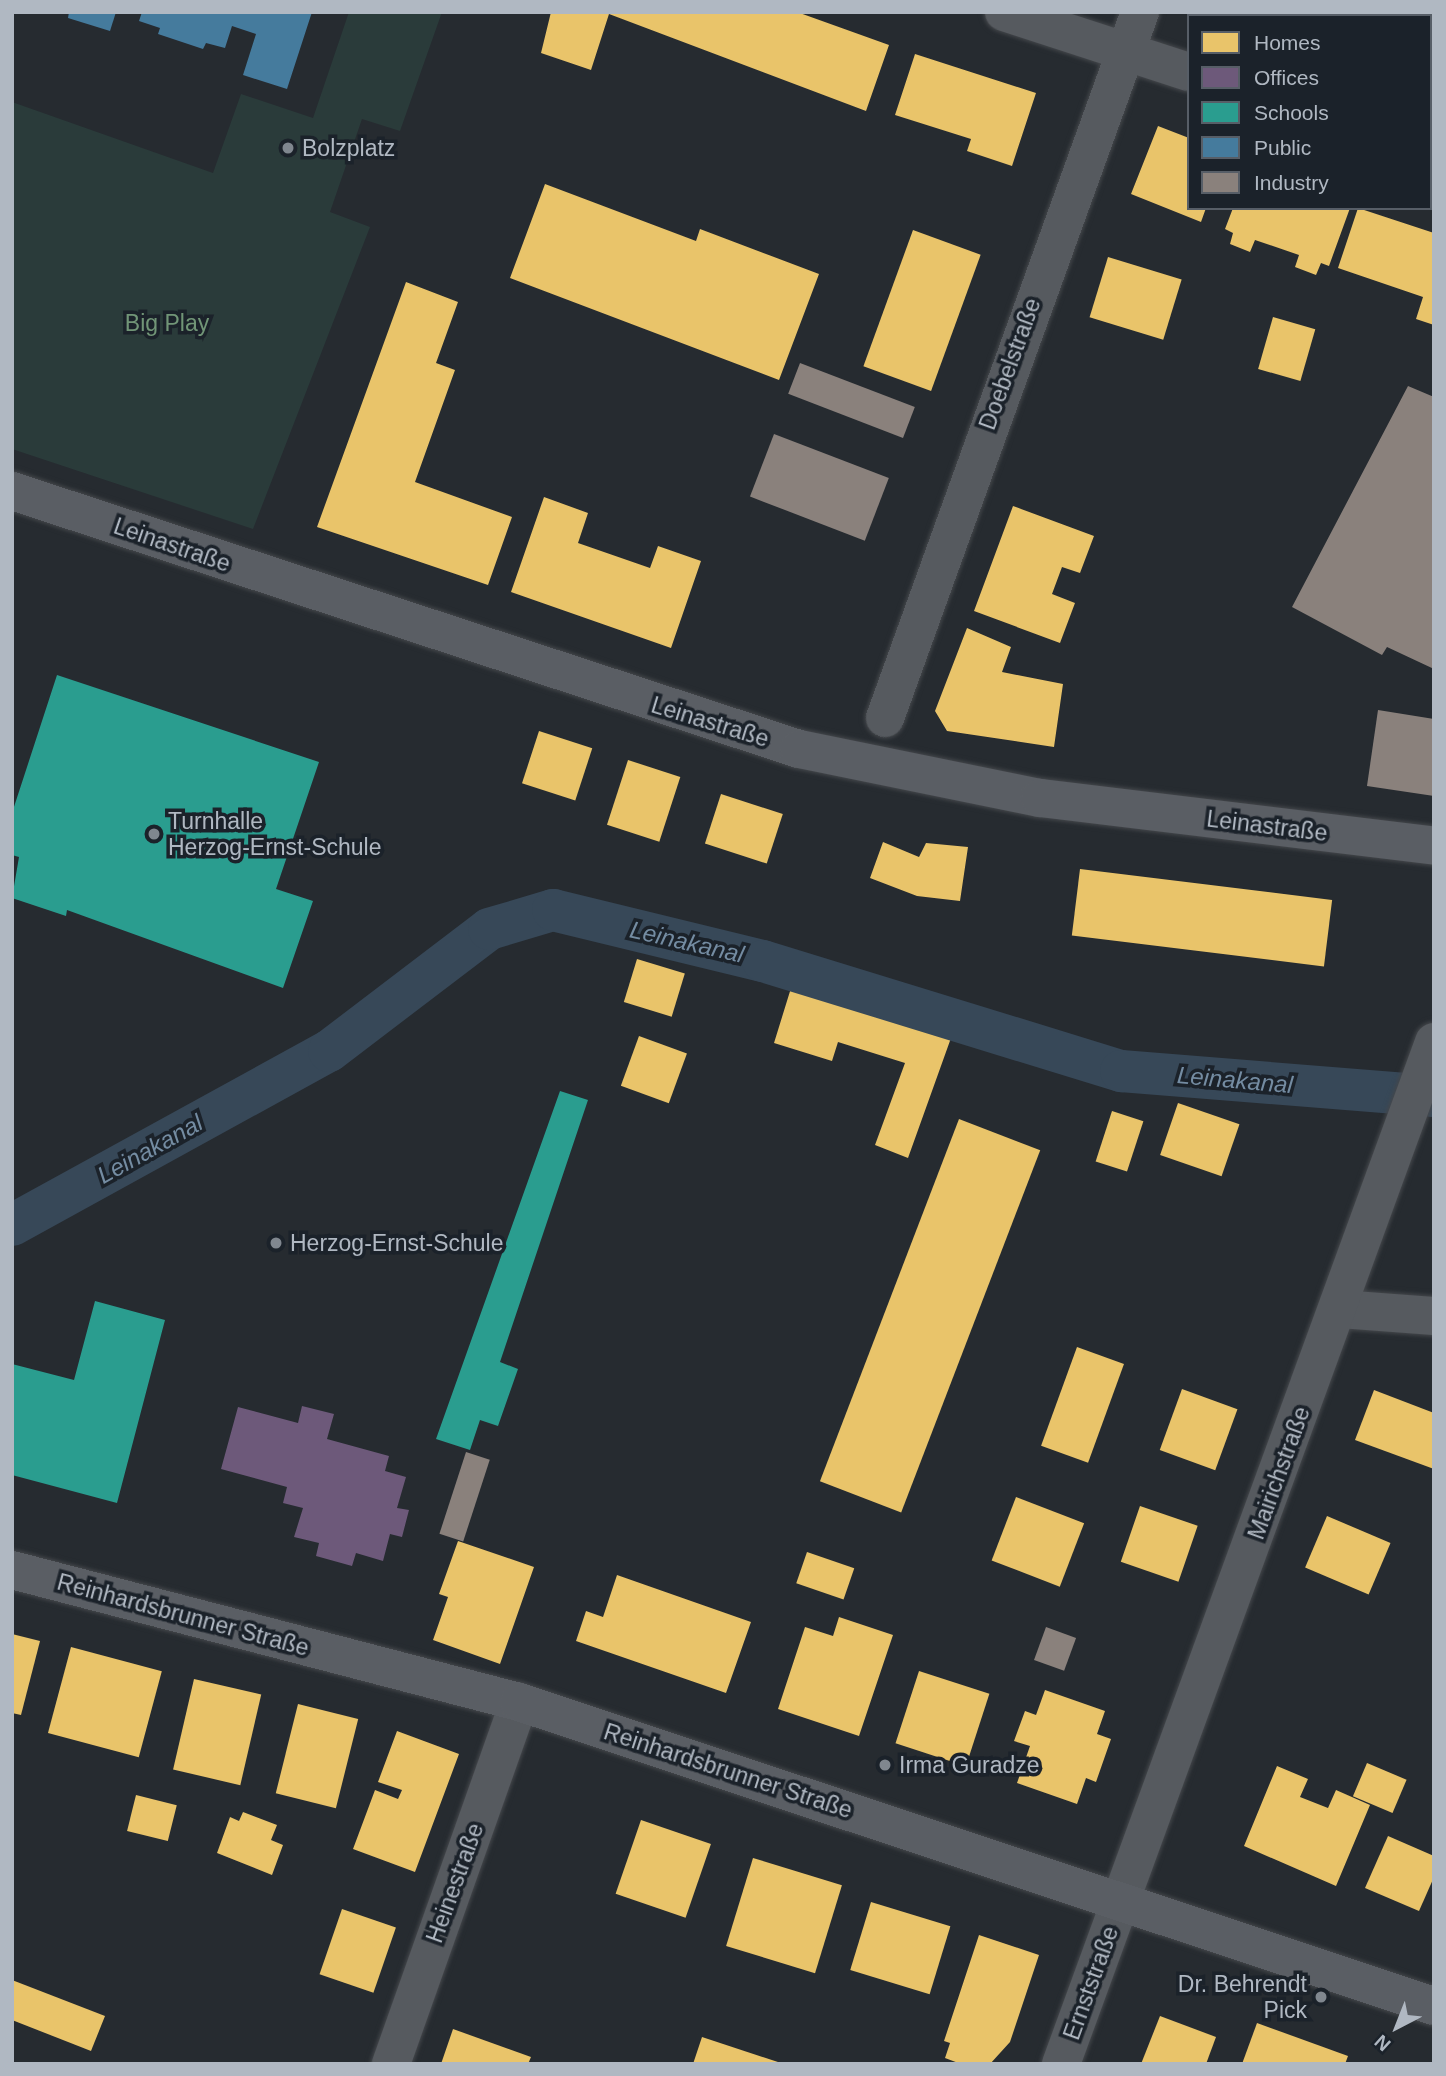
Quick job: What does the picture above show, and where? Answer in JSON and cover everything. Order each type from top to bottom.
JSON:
[{"type":"street","points":[[1004,12],[1187,71]]},
{"type":"street","name":"Doebelstraße","points":[[884,718],[1140,12]]},
{"type":"street","name":"Leinastraße","points":[[12,491],[799,749],[1040,797],[1434,846]]},
{"type":"street","name":"Mairichstraße","points":[[1120,1901],[1340,1309],[1434,1042]]},
{"type":"street","points":[[1340,1309],[1434,1316]]},
{"type":"street","name":"Reinhardsbrunner Straße","points":[[12,1570],[519,1702],[1434,2006]]},
{"type":"street","name":"Heinestraße","points":[[391,2064],[519,1702]]},
{"type":"street","name":"Ernststraße","points":[[1061,2064],[1120,1901]]},
{"type":"green space","name":"Big Play","points":[[349,12],[442,12],[400,131],[362,119],[330,212],[370,227],[253,529],[12,449],[12,102],[213,173],[241,94],[313,118]]},
{"type":"building: Homes","points":[[551,12],[797,12],[889,45],[866,111],[609,14],[591,70],[541,53]]},
{"type":"building: Homes","points":[[1200,12],[1265,12],[1232,14]]},
{"type":"building: Homes","points":[[1363,12],[1369,14],[1284,14]]},
{"type":"building: Homes","points":[[915,54],[1036,93],[1012,166],[967,151],[971,139],[895,115]]},
{"type":"building: Homes","points":[[1158,126],[1187,137],[1187,210],[1205,210],[1201,222],[1131,194]]},
{"type":"building: Homes","points":[[545,184],[696,241],[700,229],[819,274],[779,380],[510,278]]},
{"type":"building: Homes","points":[[1232,210],[1349,210],[1329,266],[1321,263],[1316,275],[1295,267],[1299,255],[1255,240],[1250,252],[1230,244],[1233,233],[1225,229]]},
{"type":"building: Homes","points":[[1357,210],[1434,233],[1434,325],[1416,319],[1423,297],[1338,268]]},
{"type":"building: Homes","points":[[913,230],[981,255],[931,391],[863,366]]},
{"type":"building: Homes","points":[[1108,257],[1182,280],[1163,340],[1090,317]]},
{"type":"building: Homes","points":[[406,282],[458,302],[436,363],[455,370],[415,482],[512,517],[488,585],[317,527]]},
{"type":"building: Homes","points":[[1273,317],[1315,329],[1300,381],[1258,369]]},
{"type":"building: Homes","points":[[544,497],[588,513],[578,543],[650,568],[658,546],[701,561],[671,648],[511,592]]},
{"type":"building: Homes","points":[[1013,506],[1094,536],[1080,573],[1062,567],[1052,594],[1075,603],[1060,643],[974,611]]},
{"type":"building: Homes","points":[[967,628],[1011,647],[1002,672],[1063,684],[1054,747],[947,731],[935,711]]},
{"type":"building: Homes","points":[[539,731],[592,748],[575,801],[522,783]]},
{"type":"building: Homes","points":[[628,760],[680,777],[659,842],[607,825]]},
{"type":"building: Homes","points":[[721,794],[783,814],[767,864],[705,843]]},
{"type":"building: Homes","points":[[883,842],[919,857],[926,843],[968,847],[960,901],[917,896],[870,878]]},
{"type":"building: Homes","points":[[1080,869],[1332,900],[1324,966],[1072,936]]},
{"type":"building: Homes","points":[[637,959],[685,974],[672,1017],[624,1002]]},
{"type":"building: Homes","points":[[791,988],[951,1038],[908,1158],[875,1145],[905,1063],[838,1042],[832,1061],[774,1043]]},
{"type":"building: Homes","points":[[639,1036],[687,1053],[669,1103],[621,1086]]},
{"type":"building: Homes","points":[[1178,1103],[1239,1124],[1222,1176],[1160,1155]]},
{"type":"building: Homes","points":[[1112,1111],[1143,1121],[1127,1172],[1096,1161]]},
{"type":"building: Homes","points":[[959,1119],[1040,1150],[901,1512],[820,1481]]},
{"type":"building: Homes","points":[[1077,1347],[1124,1364],[1088,1463],[1041,1446]]},
{"type":"building: Homes","points":[[1182,1389],[1237,1409],[1215,1470],[1160,1450]]},
{"type":"building: Homes","points":[[1374,1390],[1434,1413],[1434,1469],[1355,1440]]},
{"type":"building: Homes","points":[[1016,1497],[1084,1523],[1060,1587],[992,1560]]},
{"type":"building: Homes","points":[[1140,1506],[1198,1526],[1178,1582],[1121,1562]]},
{"type":"building: Homes","points":[[1327,1516],[1391,1543],[1369,1595],[1305,1568]]},
{"type":"building: Homes","points":[[458,1541],[534,1567],[500,1664],[433,1640],[448,1597],[439,1594]]},
{"type":"building: Homes","points":[[807,1552],[854,1568],[844,1599],[796,1583]]},
{"type":"building: Homes","points":[[617,1575],[751,1622],[726,1693],[576,1641],[586,1611],[603,1617]]},
{"type":"building: Homes","points":[[839,1617],[893,1635],[859,1736],[778,1709],[805,1627],[833,1636]]},
{"type":"building: Homes","points":[[12,1634],[40,1641],[21,1715],[12,1713]]},
{"type":"building: Homes","points":[[71,1647],[162,1671],[139,1757],[48,1733]]},
{"type":"building: Homes","points":[[919,1671],[989,1694],[966,1766],[896,1743]]},
{"type":"building: Homes","points":[[194,1679],[261,1695],[240,1785],[173,1770]]},
{"type":"building: Homes","points":[[1045,1690],[1105,1711],[1097,1734],[1111,1739],[1096,1782],[1086,1778],[1077,1804],[1017,1783],[1030,1746],[1014,1741],[1025,1711],[1036,1715]]},
{"type":"building: Homes","points":[[298,1704],[358,1719],[336,1808],[276,1793]]},
{"type":"building: Homes","points":[[397,1731],[459,1754],[415,1872],[353,1849],[375,1790],[398,1799],[402,1790],[378,1782]]},
{"type":"building: Homes","points":[[1367,1763],[1407,1780],[1393,1813],[1353,1796]]},
{"type":"building: Homes","points":[[1277,1766],[1308,1779],[1300,1797],[1328,1808],[1336,1790],[1370,1805],[1336,1886],[1244,1846]]},
{"type":"building: Homes","points":[[136,1795],[177,1805],[168,1841],[127,1831]]},
{"type":"building: Homes","points":[[243,1812],[277,1825],[271,1840],[283,1845],[272,1875],[217,1853],[230,1817],[239,1821]]},
{"type":"building: Homes","points":[[641,1820],[711,1844],[686,1918],[616,1894]]},
{"type":"building: Homes","points":[[1388,1836],[1434,1856],[1434,1877],[1419,1911],[1365,1888]]},
{"type":"building: Homes","points":[[753,1858],[842,1885],[815,1973],[726,1946]]},
{"type":"building: Homes","points":[[871,1902],[950,1926],[930,1994],[850,1970]]},
{"type":"building: Homes","points":[[342,1909],[396,1928],[373,1993],[320,1974]]},
{"type":"building: Homes","points":[[979,1935],[1039,1955],[1010,2042],[990,2064],[961,2064],[945,2058],[950,2043],[944,2041]]},
{"type":"building: Homes","points":[[12,1980],[105,2016],[91,2051],[12,2020]]},
{"type":"building: Homes","points":[[1160,2016],[1216,2037],[1206,2064],[1141,2064]]},
{"type":"building: Homes","points":[[1257,2023],[1348,2056],[1345,2064],[1242,2064]]},
{"type":"building: Homes","points":[[453,2029],[531,2057],[528,2064],[441,2064]]},
{"type":"building: Homes","points":[[702,2037],[781,2063],[693,2064]]},
{"type":"building: Offices","points":[[302,1406],[334,1414],[327,1439],[389,1456],[385,1471],[406,1477],[397,1508],[409,1510],[402,1537],[390,1534],[383,1561],[356,1553],[352,1566],[316,1556],[319,1543],[294,1537],[303,1508],[283,1503],[287,1487],[221,1469],[238,1407],[298,1423]]},
{"type":"building: Schools","name":"Turnhalle Herzog-Ernst-Schule","points":[[57,675],[319,762],[276,889],[313,901],[283,988],[67,910],[66,916],[12,898],[19,857],[12,855],[12,813]]},
{"type":"building: Schools","points":[[560,1091],[588,1100],[500,1362],[518,1369],[498,1426],[480,1420],[470,1450],[436,1439]]},
{"type":"building: Schools","points":[[95,1301],[165,1320],[117,1503],[12,1475],[12,1364],[74,1380]]},
{"type":"building: Public","points":[[69,12],[116,12],[110,31],[68,18]]},
{"type":"building: Public","points":[[142,12],[312,12],[287,89],[243,75],[256,34],[232,26],[225,48],[206,43],[203,49],[158,34],[160,28],[139,21]]},
{"type":"building: Industry","points":[[800,363],[915,407],[903,438],[788,394]]},
{"type":"building: Industry","points":[[1408,386],[1434,397],[1434,669],[1387,647],[1382,655],[1292,607]]},
{"type":"building: Industry","points":[[774,434],[889,478],[865,541],[750,497]]},
{"type":"building: Industry","points":[[1378,710],[1434,719],[1434,796],[1367,786]]},
{"type":"building: Industry","points":[[466,1452],[490,1460],[463,1542],[439,1534]]},
{"type":"building: Industry","points":[[1046,1627],[1076,1638],[1064,1671],[1034,1660]]},
{"type":"waterway","name":"Leinakanal","points":[[12,1225],[329,1051],[489,929],[553,910],[763,961],[1121,1071],[1434,1096]]},
{"type":"place","name":"Bolzplatz","points":[[288,148]]},
{"type":"place","name":"Turnhalle Herzog-Ernst-Schule","points":[[154,834]]},
{"type":"place","name":"Herzog-Ernst-Schule","points":[[276,1243]]},
{"type":"place","name":"Irma Guradze","points":[[885,1765]]},
{"type":"place","name":"Dr. Behrendt Pick","points":[[1321,1997]]}]
